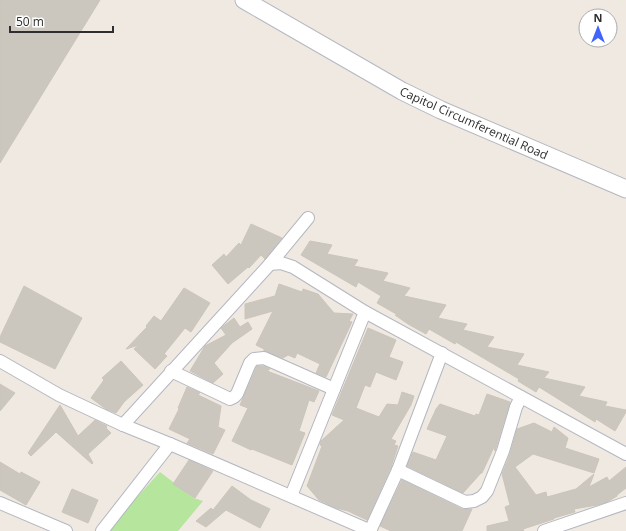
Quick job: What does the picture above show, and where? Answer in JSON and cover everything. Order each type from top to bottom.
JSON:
[{"type":"main road","name":"Capitol Circumferential Road","points":[[244,0],[402,91],[441,110],[626,189]]},
{"type":"street","points":[[123,425],[270,264],[308,218]]},
{"type":"street","points":[[270,264],[281,263],[293,267],[365,312],[626,454]]},
{"type":"street","points":[[291,496],[365,312]]},
{"type":"street","points":[[0,361],[59,395],[123,425],[371,531],[398,470],[442,353]]},
{"type":"street","points":[[171,371],[230,399],[237,394],[250,363],[254,359],[264,358],[334,389]]},
{"type":"street","points":[[398,470],[466,502],[474,501],[482,497],[487,491],[503,451],[516,407],[521,397]]},
{"type":"street","points":[[102,531],[170,444]]},
{"type":"street","points":[[544,531],[626,503]]},
{"type":"street","points":[[1,505],[66,531]]},
{"type":"green space","points":[[160,472],[194,498],[203,501],[178,531],[106,531]]},
{"type":"building","points":[[0,0],[100,0],[0,163]]},
{"type":"building","points":[[251,224],[282,238],[265,259],[261,255],[249,268],[248,267],[228,284],[212,265],[224,254],[226,257],[239,243],[241,245]]},
{"type":"building","points":[[310,241],[332,245],[327,254],[358,260],[354,266],[388,273],[383,281],[410,288],[404,296],[446,305],[438,318],[467,324],[463,330],[494,337],[487,347],[524,354],[517,365],[549,372],[544,378],[585,387],[579,396],[607,402],[605,406],[626,410],[615,431],[596,419],[595,422],[539,387],[536,392],[518,381],[519,379],[456,342],[455,344],[429,329],[426,334],[408,324],[395,315],[398,315],[377,303],[381,296],[358,282],[356,287],[301,255]]},
{"type":"building","points":[[279,284],[302,292],[303,289],[318,294],[334,313],[353,314],[349,321],[352,322],[326,377],[316,373],[320,364],[297,353],[295,358],[288,355],[283,358],[264,351],[264,349],[256,345],[273,311],[245,319],[245,304],[275,296]]},
{"type":"building","points":[[24,286],[82,318],[55,369],[0,342],[0,337]]},
{"type":"building","points":[[184,288],[210,303],[191,332],[185,328],[164,354],[167,356],[155,369],[134,349],[139,345],[126,349],[147,327],[146,326],[154,316],[161,321]]},
{"type":"building","points":[[234,318],[240,327],[248,322],[252,329],[232,343],[214,363],[223,374],[213,383],[190,371],[205,346],[226,335],[221,328]]},
{"type":"building","points":[[368,328],[396,340],[389,357],[403,362],[396,380],[376,372],[370,387],[365,385],[356,408],[379,417],[387,404],[398,405],[402,392],[414,396],[411,405],[391,439],[396,441],[394,445],[398,446],[391,467],[367,520],[319,500],[307,486],[322,446],[320,445],[321,441],[344,420],[332,415]]},
{"type":"building","points":[[121,361],[143,385],[124,402],[116,413],[106,409],[91,398],[104,380],[102,378]]},
{"type":"building","points":[[257,366],[263,366],[270,369],[267,371],[319,391],[314,402],[309,400],[299,431],[305,433],[292,465],[252,449],[251,450],[232,441],[248,408],[240,405]]},
{"type":"building","points":[[0,384],[15,393],[0,411]]},
{"type":"building","points":[[187,387],[200,393],[198,395],[221,406],[218,427],[225,430],[213,454],[187,443],[190,439],[169,429],[179,409],[178,408]]},
{"type":"building","points":[[487,394],[510,402],[495,451],[494,447],[482,473],[463,493],[407,466],[413,452],[436,460],[447,436],[427,429],[436,409],[440,404],[475,416],[476,414],[479,415]]},
{"type":"building","points":[[60,405],[78,436],[95,420],[107,426],[106,428],[111,433],[88,454],[93,463],[92,464],[56,432],[31,456],[28,453]]},
{"type":"building","points":[[534,423],[552,432],[554,427],[568,438],[565,448],[599,459],[594,473],[533,454],[515,467],[536,495],[546,492],[547,497],[576,489],[594,474],[589,487],[607,477],[609,481],[626,467],[626,488],[607,502],[574,509],[575,512],[523,529],[524,531],[487,531],[487,526],[509,521],[505,507],[510,505],[502,474],[510,454],[517,429]]},
{"type":"building","points":[[189,460],[213,471],[195,498],[173,484]]},
{"type":"building","points":[[0,462],[20,474],[21,472],[40,482],[26,505],[0,490]]},
{"type":"building","points":[[402,480],[462,509],[472,509],[462,531],[391,531],[380,526]]},
{"type":"building","points":[[232,486],[251,500],[270,509],[260,528],[226,510],[206,527],[196,521],[211,508],[213,510]]},
{"type":"building","points":[[72,489],[98,500],[88,523],[62,512]]}]
